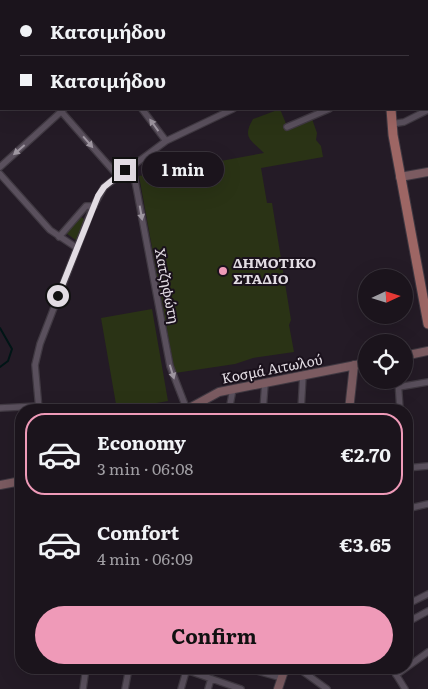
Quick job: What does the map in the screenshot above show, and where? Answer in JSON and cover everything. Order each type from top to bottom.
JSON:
[{"type":"main road","points":[[391,110],[391,124],[400,177],[428,324]]},
{"type":"street","points":[[0,167],[61,110],[118,176]]},
{"type":"street","points":[[143,110],[166,141]]},
{"type":"street","points":[[39,404],[35,370],[38,351],[89,218],[104,187],[166,141],[227,110]]},
{"type":"street","points":[[287,127],[327,110]]},
{"type":"street","points":[[391,124],[404,122],[428,110]]},
{"type":"street","name":"Χατζηφώτη","points":[[132,165],[170,366],[185,404]]},
{"type":"street","points":[[400,177],[428,172]]},
{"type":"street","points":[[0,174],[59,237],[77,248]]},
{"type":"street","points":[[59,237],[87,205],[94,206]]},
{"type":"street","points":[[80,212],[89,218]]},
{"type":"street","points":[[413,354],[428,351]]},
{"type":"street","name":"Κοσμά Αιτωλού","points":[[196,404],[212,394],[358,365]]},
{"type":"street","points":[[350,404],[354,366]]},
{"type":"street","points":[[301,404],[303,375]]},
{"type":"street","points":[[263,404],[265,382]]},
{"type":"street","points":[[413,382],[428,382]]},
{"type":"street","points":[[230,404],[233,389]]},
{"type":"street","points":[[398,389],[400,404]]},
{"type":"street","points":[[0,408],[15,408]]},
{"type":"street","points":[[413,467],[428,466]]},
{"type":"street","points":[[0,485],[15,481]]},
{"type":"street","points":[[413,507],[428,504]]},
{"type":"street","points":[[413,602],[428,594]]},
{"type":"street","points":[[413,619],[428,611]]},
{"type":"street","points":[[413,663],[428,652]]},
{"type":"street","points":[[83,689],[85,674]]},
{"type":"street","points":[[125,689],[128,674]]},
{"type":"street","points":[[181,689],[186,674]]},
{"type":"street","points":[[199,674],[241,689]]},
{"type":"street","points":[[268,674],[282,678]]},
{"type":"street","points":[[278,689],[283,674]]},
{"type":"street","points":[[310,675],[327,689]]},
{"type":"street","points":[[396,675],[405,689]]},
{"type":"street","points":[[208,689],[211,679]]},
{"type":"green space","points":[[280,110],[287,126],[311,116],[317,133],[316,140],[321,146],[323,157],[261,168],[267,203],[272,203],[291,320],[289,325],[294,352],[253,358],[235,364],[175,373],[139,176],[264,153],[248,135],[253,119]]},
{"type":"green space","points":[[81,217],[86,220],[77,241],[66,233]]},
{"type":"green space","points":[[152,309],[168,401],[151,404],[116,404],[101,318]]},
{"type":"waterway","points":[[0,328],[12,349],[8,361],[0,367]]},
{"type":"place","name":"ΔΗΜΟΤΙΚΟ ΣΤΑΔΙΟ","points":[[223,271]]},
{"type":"route","points":[[58,296],[98,196],[104,187],[125,170]]}]
